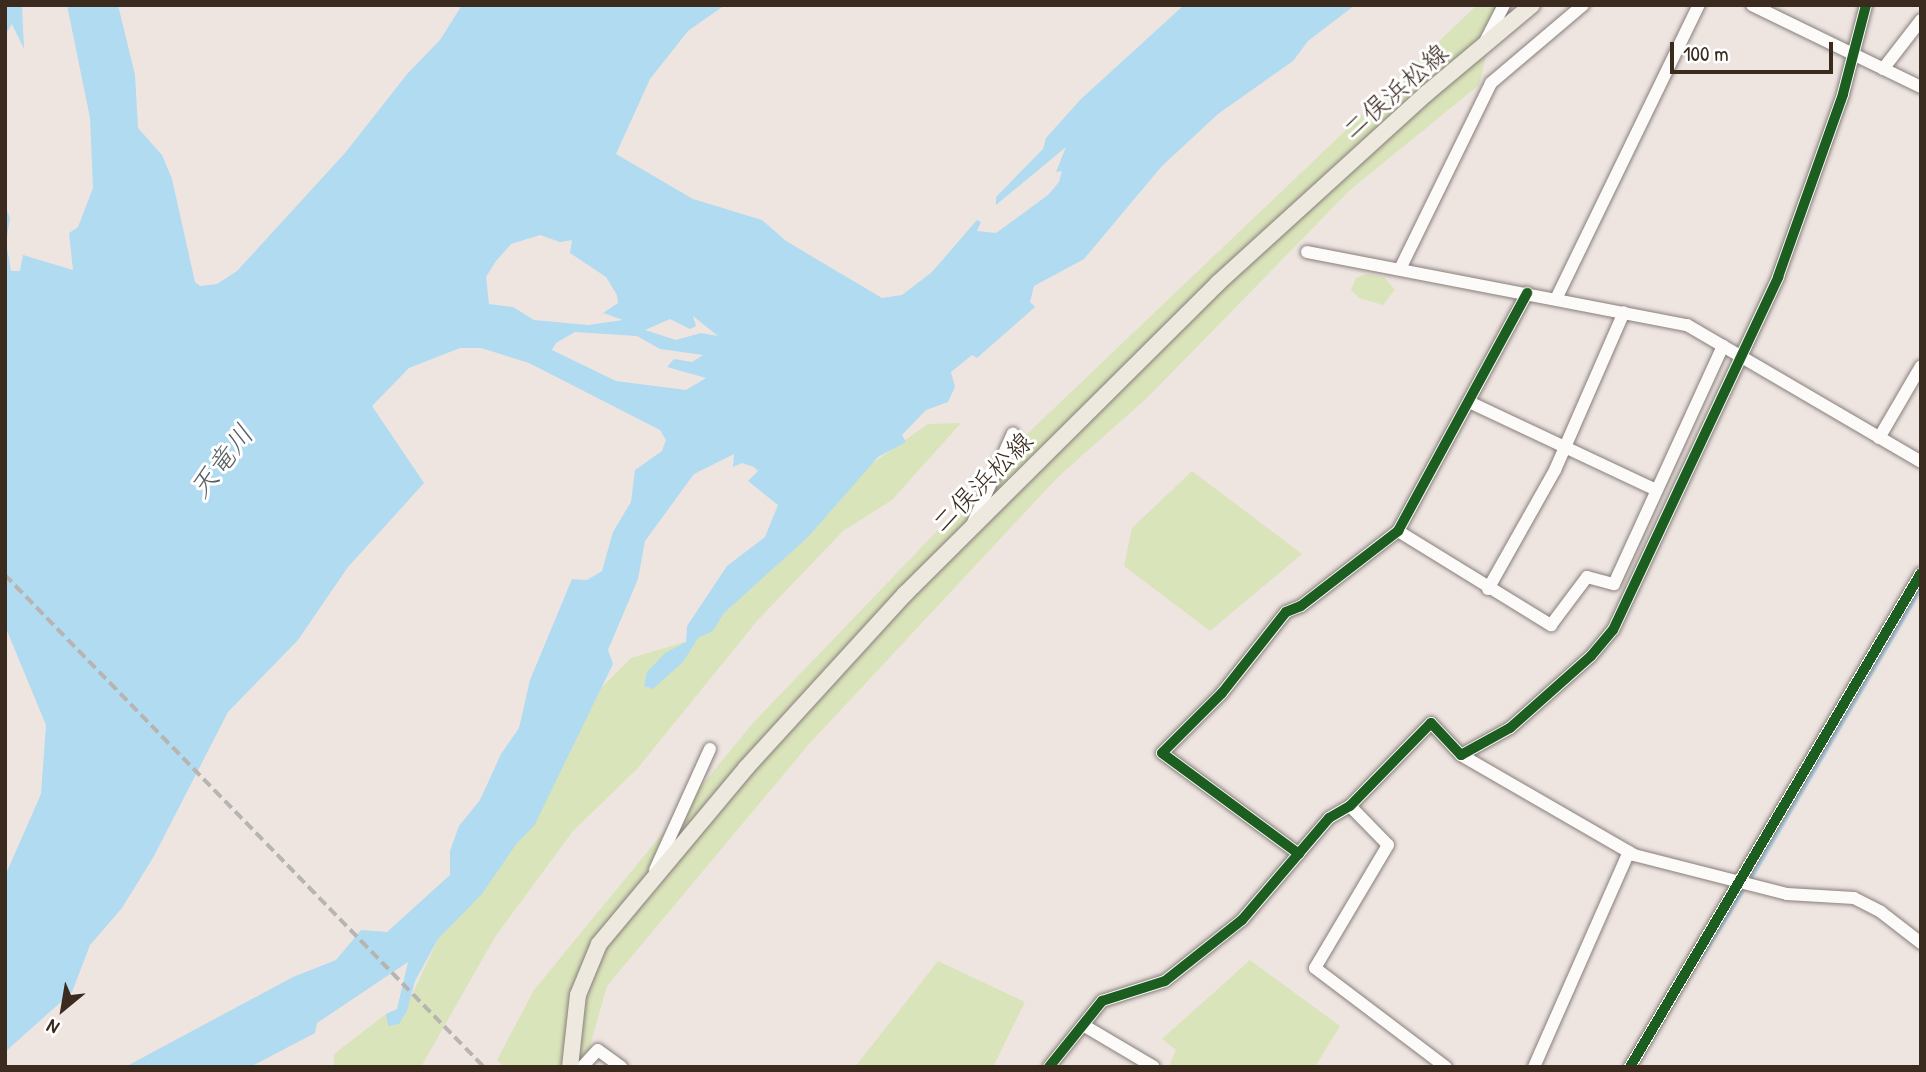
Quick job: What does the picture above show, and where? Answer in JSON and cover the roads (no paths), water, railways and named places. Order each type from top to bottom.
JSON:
[{"type":"main road","name":"二俣浜松線","points":[[570,1067],[578,995],[587,965],[652,879],[877,625],[1218,284],[1532,5]]},
{"type":"street","points":[[1482,48],[1504,5]]},
{"type":"street","points":[[1399,269],[1491,83],[1583,5]]},
{"type":"street","points":[[1556,299],[1699,5]]},
{"type":"street","points":[[1752,5],[1921,87]]},
{"type":"street","points":[[1461,755],[1510,728],[1591,656],[1613,630],[1778,277],[1843,94],[1866,5]]},
{"type":"street","points":[[1883,69],[1921,20]]},
{"type":"street","points":[[1307,252],[1687,325],[1921,462]]},
{"type":"street","points":[[1299,854],[1162,753],[1222,693],[1286,612],[1301,606],[1398,531],[1527,293]]},
{"type":"street","points":[[1488,589],[1566,446],[1623,312]]},
{"type":"street","points":[[1398,531],[1488,589],[1551,625],[1587,577],[1614,584],[1723,346]]},
{"type":"street","points":[[1879,438],[1921,366]]},
{"type":"street","points":[[1469,402],[1656,490]]},
{"type":"street","points":[[971,529],[1013,433]]},
{"type":"street","points":[[1630,1067],[1921,573]]},
{"type":"street","points":[[1049,1067],[1102,1001],[1165,981],[1242,920],[1329,818],[1350,806],[1431,723],[1461,755],[1629,852],[1787,894],[1854,898],[1881,912],[1921,943]]},
{"type":"street","points":[[652,879],[710,749]]},
{"type":"street","points":[[1350,806],[1388,845],[1315,968],[1446,1067]]},
{"type":"street","points":[[1534,1067],[1629,852]]},
{"type":"street","points":[[1083,1025],[1154,1067]]},
{"type":"street","points":[[582,1067],[598,1050],[621,1067]]},
{"type":"water","points":[[5,5],[22,5],[24,49],[12,24],[5,35]]},
{"type":"water","name":"天竜川","points":[[67,5],[118,5],[135,75],[138,128],[162,155],[172,179],[195,282],[200,286],[217,284],[237,271],[345,153],[408,73],[440,40],[462,5],[725,5],[688,31],[650,79],[616,154],[693,199],[762,220],[786,241],[882,298],[902,295],[932,272],[977,220],[981,222],[977,231],[996,233],[1048,195],[1059,182],[1062,171],[1056,172],[1066,147],[996,205],[996,197],[1043,149],[1046,138],[1081,99],[1184,5],[1355,5],[1308,41],[1293,61],[1218,114],[1162,166],[1084,259],[1034,286],[1030,302],[1035,307],[977,358],[972,355],[951,372],[955,387],[948,402],[926,410],[902,435],[906,442],[878,457],[808,537],[724,613],[713,631],[698,638],[683,662],[653,689],[644,686],[647,672],[665,653],[686,642],[687,626],[727,566],[765,537],[778,505],[748,481],[758,471],[754,467],[742,463],[733,467],[734,454],[694,474],[645,541],[638,579],[608,650],[613,664],[534,826],[517,843],[482,894],[438,939],[415,981],[407,1011],[399,1024],[388,1026],[386,1014],[397,1009],[408,962],[317,1023],[315,1033],[250,1067],[125,1067],[293,977],[336,960],[361,930],[387,932],[450,875],[450,851],[459,826],[480,800],[501,754],[519,728],[530,680],[572,579],[587,580],[602,571],[613,532],[631,502],[635,470],[662,451],[666,440],[660,430],[529,363],[481,348],[460,348],[409,368],[372,406],[424,483],[348,567],[298,640],[228,712],[154,856],[122,908],[90,945],[72,992],[5,1052],[5,876],[41,794],[46,725],[5,626],[5,205],[10,218],[6,242],[11,271],[20,271],[23,255],[73,270],[69,233],[78,227],[93,188],[90,118]],"holes":[[[540,235],[560,242],[572,240],[570,253],[606,277],[617,295],[618,303],[603,313],[623,320],[588,325],[534,320],[513,307],[489,304],[486,277],[496,261],[511,244]],[[693,316],[718,336],[701,333],[676,340],[645,330],[670,319],[690,329],[696,326]],[[575,332],[637,336],[660,349],[703,355],[692,362],[674,359],[667,367],[706,378],[686,390],[616,381],[552,350],[556,343]]]},
{"type":"waterway","points":[[1750,880],[1921,589]]},
{"type":"waterway","points":[[1702,957],[1746,886]]},
{"type":"railway","points":[[5,575],[484,1067]]}]
